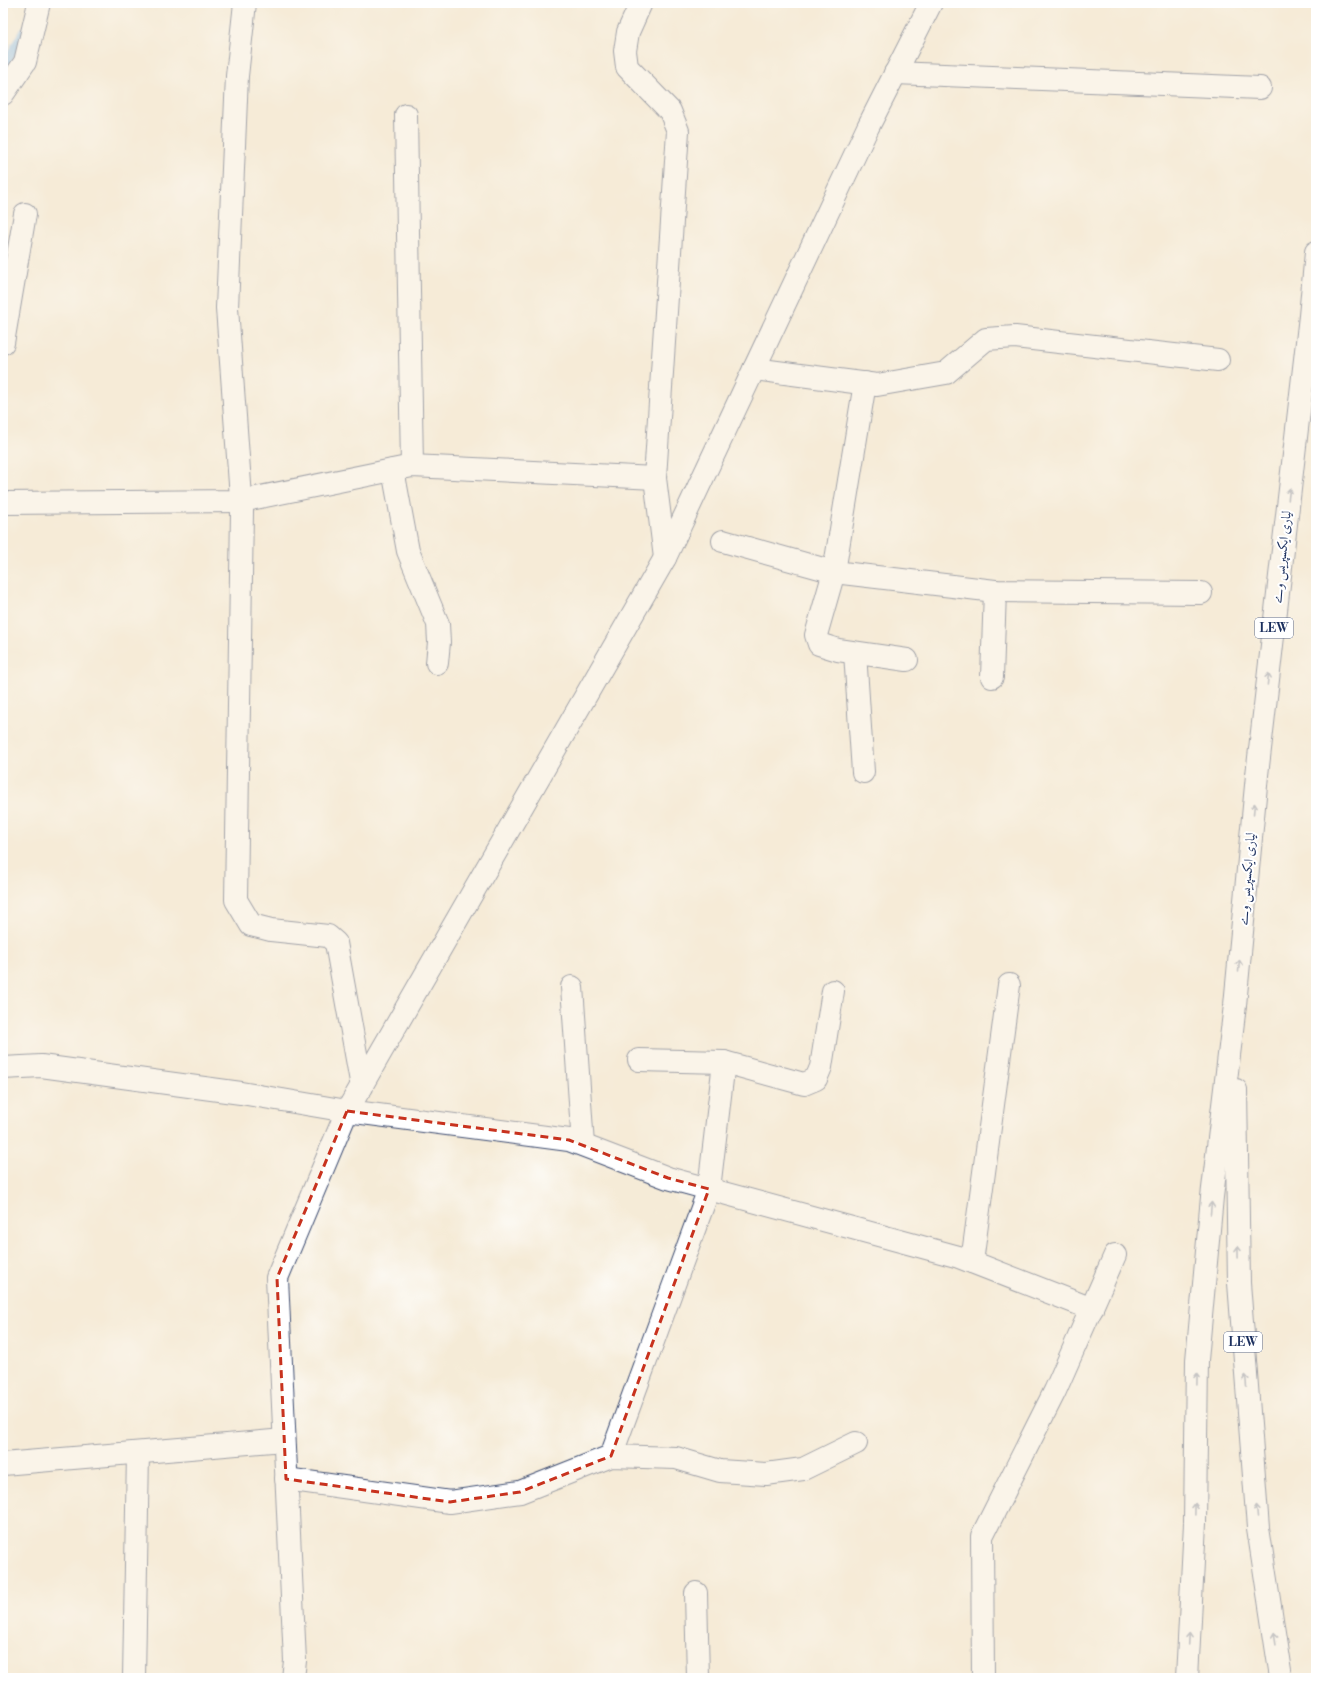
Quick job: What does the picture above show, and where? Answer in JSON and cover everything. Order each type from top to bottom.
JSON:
[{"type":"main road","points":[[3,94],[25,62],[38,3]]},
{"type":"main road","points":[[245,3],[237,76],[227,308],[241,501],[236,900],[251,925],[271,930],[328,936],[336,943],[362,1087]]},
{"type":"main road","points":[[641,3],[628,32],[625,51],[627,67],[670,111],[678,131],[655,478],[665,558]]},
{"type":"main road","points":[[293,1678],[295,1661],[278,1278],[347,1111],[665,558],[864,134],[931,3]]},
{"type":"main road","points":[[895,73],[1260,88]]},
{"type":"main road","points":[[406,115],[403,468],[408,551],[438,624],[439,642],[437,663]]},
{"type":"main road","points":[[3,343],[25,214]]},
{"type":"main road","name":"لیاری ایکسپریس وے","points":[[1235,1005],[1257,775],[1310,316],[1316,252]]},
{"type":"main road","points":[[754,369],[876,384],[946,373],[986,339],[1015,337],[1218,360]]},
{"type":"main road","points":[[865,383],[834,572],[816,635],[820,644],[838,650],[907,660]]},
{"type":"main road","points":[[3,503],[241,501],[403,468],[655,478]]},
{"type":"main road","points":[[723,541],[834,572],[995,591],[1201,593]]},
{"type":"main road","points":[[992,677],[995,591]]},
{"type":"main road","points":[[855,652],[863,772]]},
{"type":"main road","points":[[972,1262],[1009,985]]},
{"type":"main road","points":[[572,987],[583,1145]]},
{"type":"main road","points":[[639,1060],[724,1062],[804,1084],[816,1079],[821,1067],[833,991]]},
{"type":"main road","name":"LEW","points":[[1187,1678],[1194,1523],[1197,1360],[1212,1197],[1235,1005]]},
{"type":"main road","name":"LEW","points":[[1235,1005],[1238,1282],[1258,1528],[1281,1678]]},
{"type":"main road","points":[[611,1456],[709,1189],[724,1062]]},
{"type":"main road","points":[[3,1068],[41,1066],[242,1093],[347,1111],[569,1140],[668,1178],[959,1257],[1092,1309]]},
{"type":"main road","points":[[983,1678],[982,1536],[1055,1391],[1115,1255]]},
{"type":"main road","points":[[3,1464],[284,1440]]},
{"type":"main road","points":[[286,1479],[450,1502],[520,1492],[611,1456],[676,1458],[720,1471],[766,1474],[803,1469],[856,1443]]},
{"type":"main road","points":[[134,1678],[138,1452]]},
{"type":"main road","points":[[696,1593],[698,1678]]},
{"type":"highlighted area","points":[[347,1111],[569,1140],[668,1178],[709,1189],[611,1456],[520,1492],[450,1502],[286,1479],[277,1278]]},
{"type":"waterway","points":[[3,68],[24,31]]}]
